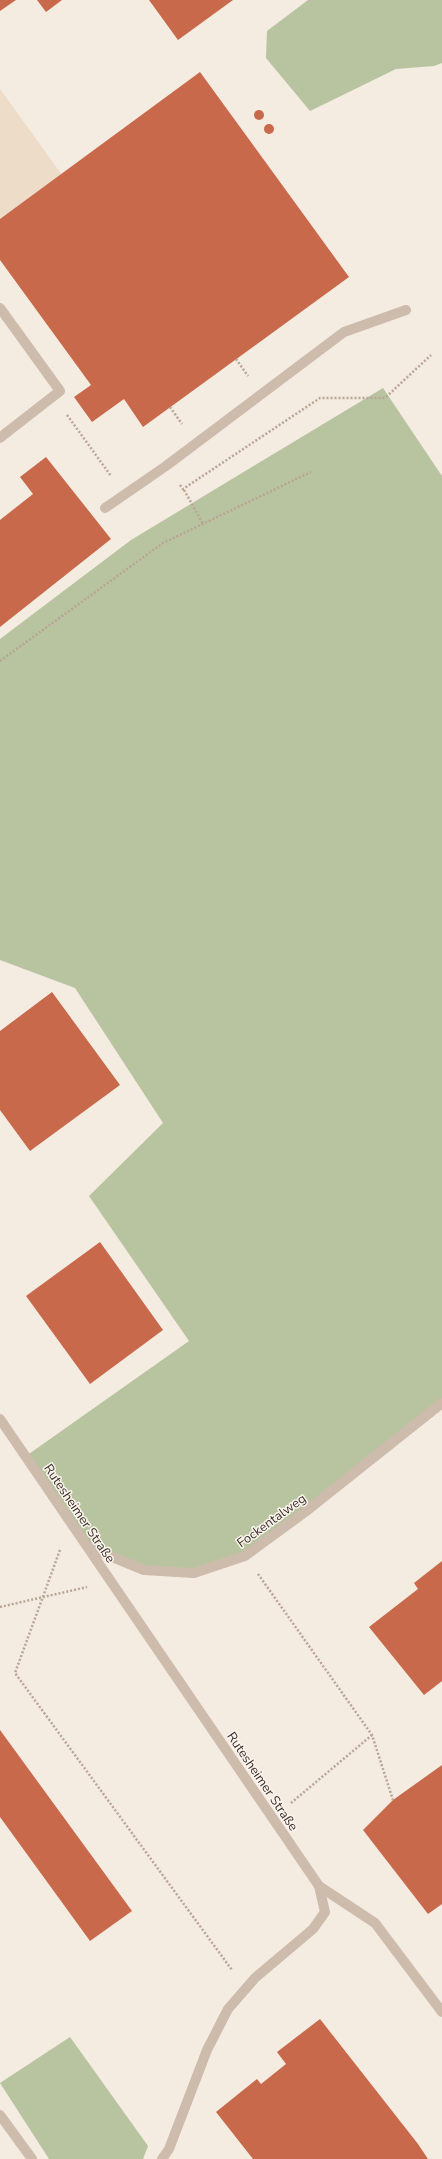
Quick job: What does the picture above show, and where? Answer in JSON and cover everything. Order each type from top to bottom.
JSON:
[{"type":"street","points":[[0,308],[60,391],[3,436]]},
{"type":"street","points":[[105,508],[166,466],[344,332],[406,310]]},
{"type":"street","name":"Fockentalweg","points":[[88,1547],[144,1570],[194,1573],[245,1556],[305,1512],[442,1403]]},
{"type":"street","name":"Rutesheimer Straße","points":[[0,1420],[319,1886],[324,1912],[313,1929],[245,1988],[228,2008],[207,2050],[169,2149],[162,2159]]},
{"type":"street","points":[[319,1886],[375,1923],[442,2012]]},
{"type":"street","points":[[0,2115],[32,2159]]},
{"type":"path","points":[[184,490],[320,398],[385,398],[431,355]]},
{"type":"path","points":[[170,407],[186,428]]},
{"type":"path","points":[[67,416],[93,452]]},
{"type":"path","points":[[166,466],[184,490],[203,524]]},
{"type":"path","points":[[0,661],[163,543],[311,472]]},
{"type":"path","points":[[70,1521],[15,1673],[245,1988]]},
{"type":"path","points":[[245,1556],[372,1735],[393,1800]]},
{"type":"path","points":[[0,1607],[110,1581]]},
{"type":"path","points":[[273,1818],[372,1735]]},
{"type":"green space","points":[[308,0],[442,0],[442,63],[434,66],[396,69],[310,111],[266,58],[267,31]]},
{"type":"green space","points":[[383,388],[442,476],[442,1403],[245,1556],[194,1573],[144,1570],[88,1547],[26,1456],[189,1341],[89,1196],[163,1123],[75,988],[0,960],[0,639],[131,540]]},
{"type":"green space","points":[[70,2037],[148,2146],[143,2159],[49,2159],[0,2083]]},
{"type":"shaded area","points":[[0,89],[62,175],[0,219]]},
{"type":"building","points":[[0,0],[16,0],[0,11]]},
{"type":"building","points":[[37,0],[62,0],[46,12]]},
{"type":"building","points":[[149,0],[233,0],[178,40]]},
{"type":"building","points":[[200,72],[349,277],[143,427],[124,399],[92,422],[74,397],[91,385],[0,260],[0,219]]},
{"type":"building","points":[[257,110],[261,110],[263,111],[263,119],[257,120],[254,117],[254,113]]},
{"type":"building","points":[[267,124],[271,124],[273,125],[273,133],[267,134],[264,131],[264,127]]},
{"type":"building","points":[[46,457],[111,539],[0,627],[0,520],[33,494],[20,477]]},
{"type":"building","points":[[52,992],[120,1085],[30,1151],[0,1110],[0,1031]]},
{"type":"building","points":[[100,1242],[163,1330],[90,1384],[26,1296]]},
{"type":"building","points":[[442,1561],[442,1681],[424,1695],[369,1627],[418,1589],[414,1583]]},
{"type":"building","points":[[0,1730],[132,1911],[90,1941],[0,1817]]},
{"type":"building","points":[[442,1765],[442,1904],[428,1914],[363,1830],[393,1800]]},
{"type":"building","points":[[320,2019],[418,2144],[428,2159],[253,2159],[216,2112],[257,2079],[261,2084],[286,2064],[277,2052]]}]
